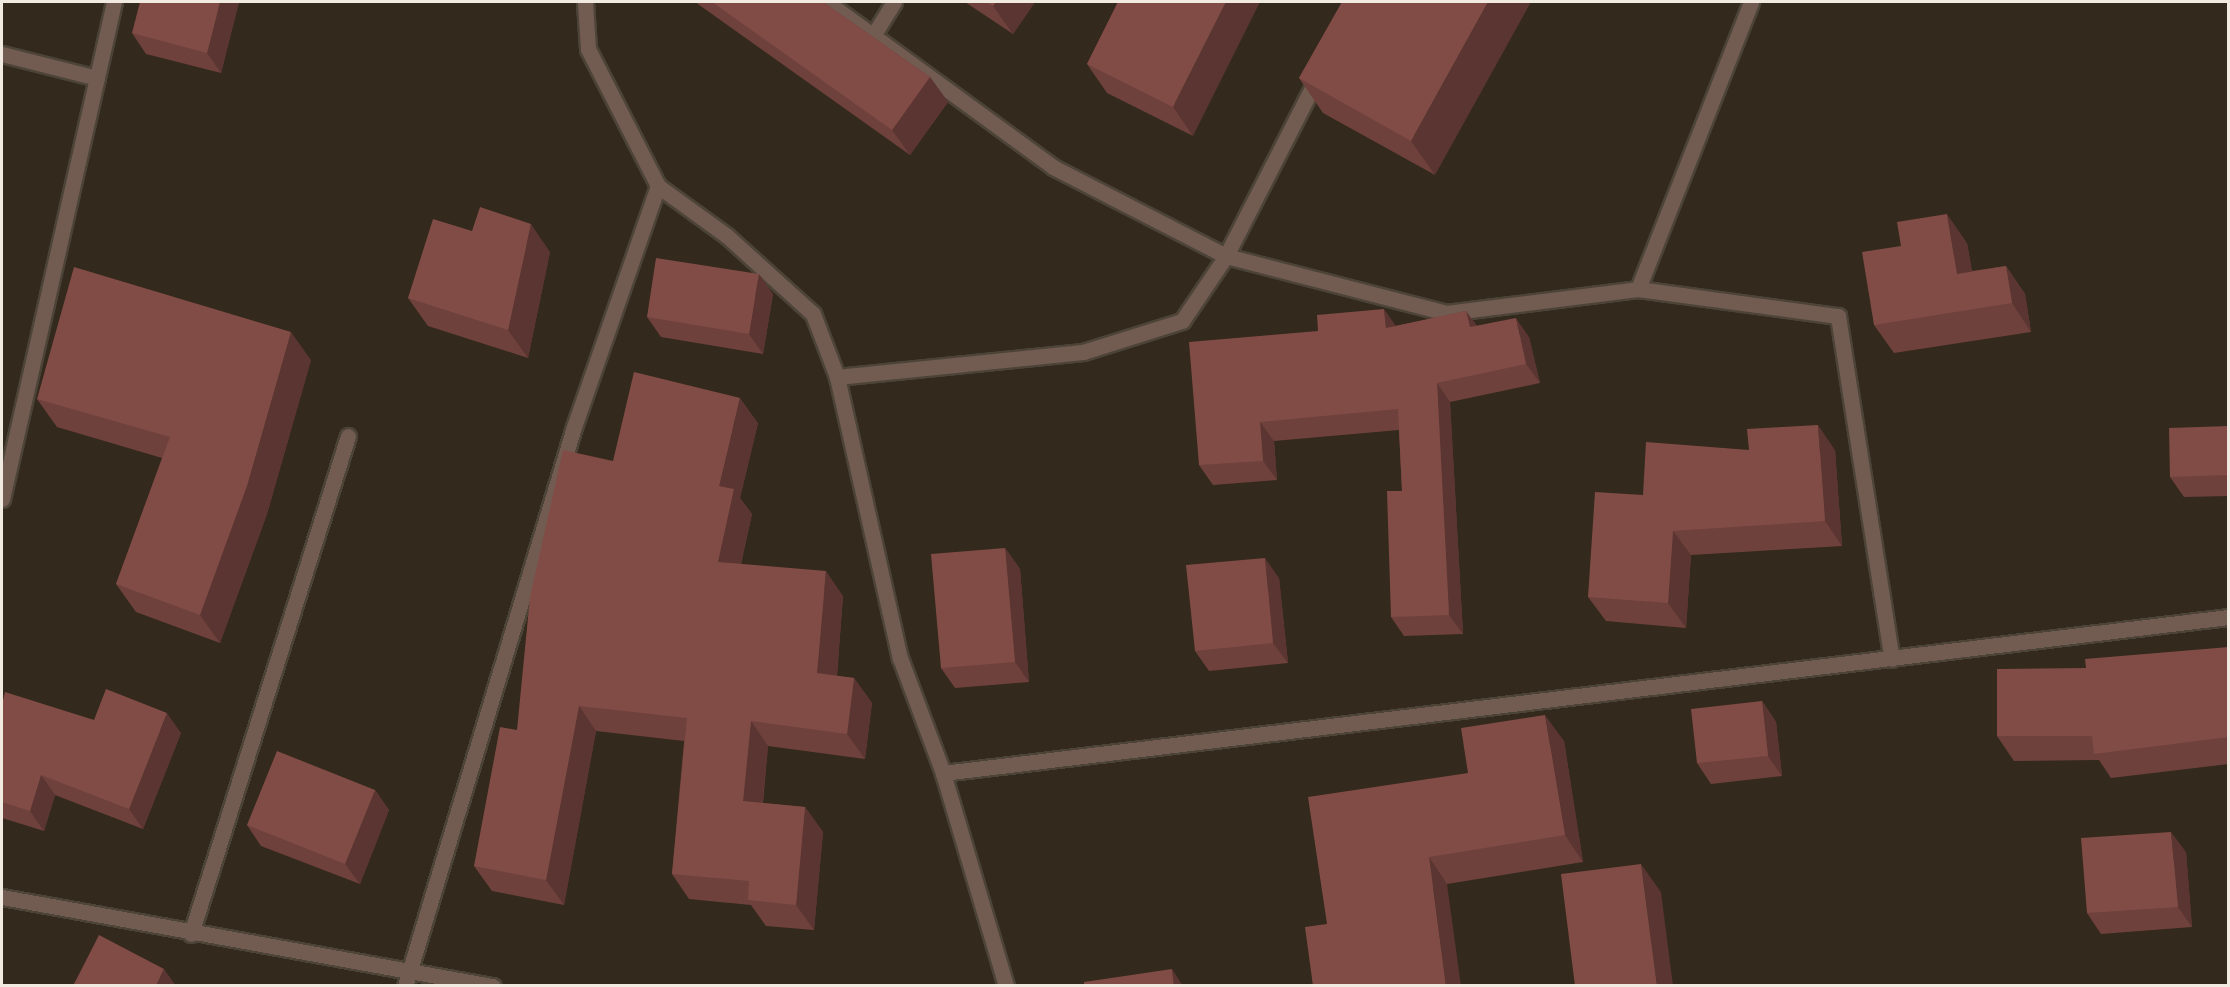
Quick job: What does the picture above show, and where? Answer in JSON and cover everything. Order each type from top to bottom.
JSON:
[{"type":"street","points":[[2,499],[114,2]]},
{"type":"street","points":[[585,2],[588,49],[658,186],[727,236],[813,314],[837,377],[900,658],[943,773],[1006,986]]},
{"type":"street","points":[[827,2],[874,34],[1053,167],[1226,256],[1446,313],[1638,289],[1838,316],[1892,660]]},
{"type":"street","points":[[874,34],[894,2]]},
{"type":"street","points":[[1638,289],[1751,2]]},
{"type":"street","points":[[2,54],[97,78]]},
{"type":"street","points":[[837,377],[1083,352],[1182,321],[1226,256],[1324,65]]},
{"type":"street","points":[[407,978],[574,427],[658,186]]},
{"type":"street","points":[[191,934],[348,436]]},
{"type":"street","points":[[943,773],[1892,660],[2229,617]]},
{"type":"street","points":[[2,897],[407,978],[493,986]]},
{"type":"building","points":[[140,2],[220,2],[207,53],[132,33]]},
{"type":"building","points":[[712,2],[823,2],[930,77],[892,130]]},
{"type":"building","points":[[1118,2],[1226,2],[1173,107],[1087,64]]},
{"type":"building","points":[[1342,2],[1488,2],[1411,141],[1299,78]]},
{"type":"building","points":[[480,207],[531,224],[508,330],[408,298],[433,219],[472,231]]},
{"type":"building","points":[[1947,214],[1957,274],[2006,266],[2012,303],[1874,325],[1862,252],[1901,246],[1897,222]]},
{"type":"building","points":[[656,258],[759,274],[749,334],[647,317]]},
{"type":"building","points":[[74,267],[291,332],[247,486],[200,615],[116,584],[170,437],[37,399]]},
{"type":"building","points":[[1384,309],[1386,328],[1466,311],[1470,327],[1516,318],[1526,364],[1437,383],[1449,615],[1391,617],[1387,491],[1402,491],[1398,409],[1260,422],[1263,461],[1199,465],[1189,342],[1318,331],[1317,315]]},
{"type":"building","points":[[634,372],[740,398],[719,486],[734,489],[718,562],[826,571],[817,673],[854,678],[847,734],[751,721],[743,801],[805,807],[796,905],[748,900],[749,881],[672,874],[687,718],[579,706],[546,880],[474,866],[500,727],[517,730],[530,597],[563,450],[613,461]]},
{"type":"building","points":[[1818,425],[1825,521],[1673,531],[1668,603],[1588,597],[1595,492],[1643,495],[1646,442],[1749,450],[1747,429]]},
{"type":"building","points":[[2229,426],[2229,475],[2170,477],[2169,428]]},
{"type":"building","points":[[1005,548],[1015,662],[941,668],[931,554]]},
{"type":"building","points":[[1265,558],[1273,643],[1195,651],[1186,565]]},
{"type":"building","points":[[2229,647],[2229,737],[2094,754],[2092,736],[1997,736],[1997,669],[2086,668],[2085,659]]},
{"type":"building","points":[[106,689],[167,713],[129,809],[41,775],[30,811],[2,802],[2,704],[5,692],[94,720]]},
{"type":"building","points":[[1762,701],[1768,756],[1697,763],[1691,709]]},
{"type":"building","points":[[1545,715],[1565,835],[1429,857],[1446,986],[1313,986],[1305,927],[1327,924],[1308,797],[1468,773],[1461,728]]},
{"type":"building","points":[[277,751],[375,790],[345,864],[247,825]]},
{"type":"building","points":[[2171,832],[2178,907],[2087,913],[2081,838]]},
{"type":"building","points":[[1641,864],[1657,986],[1575,986],[1561,874]]},
{"type":"building","points":[[99,935],[164,969],[156,986],[73,986]]},
{"type":"building","points":[[1172,969],[1174,986],[1084,986],[1084,982]]}]
